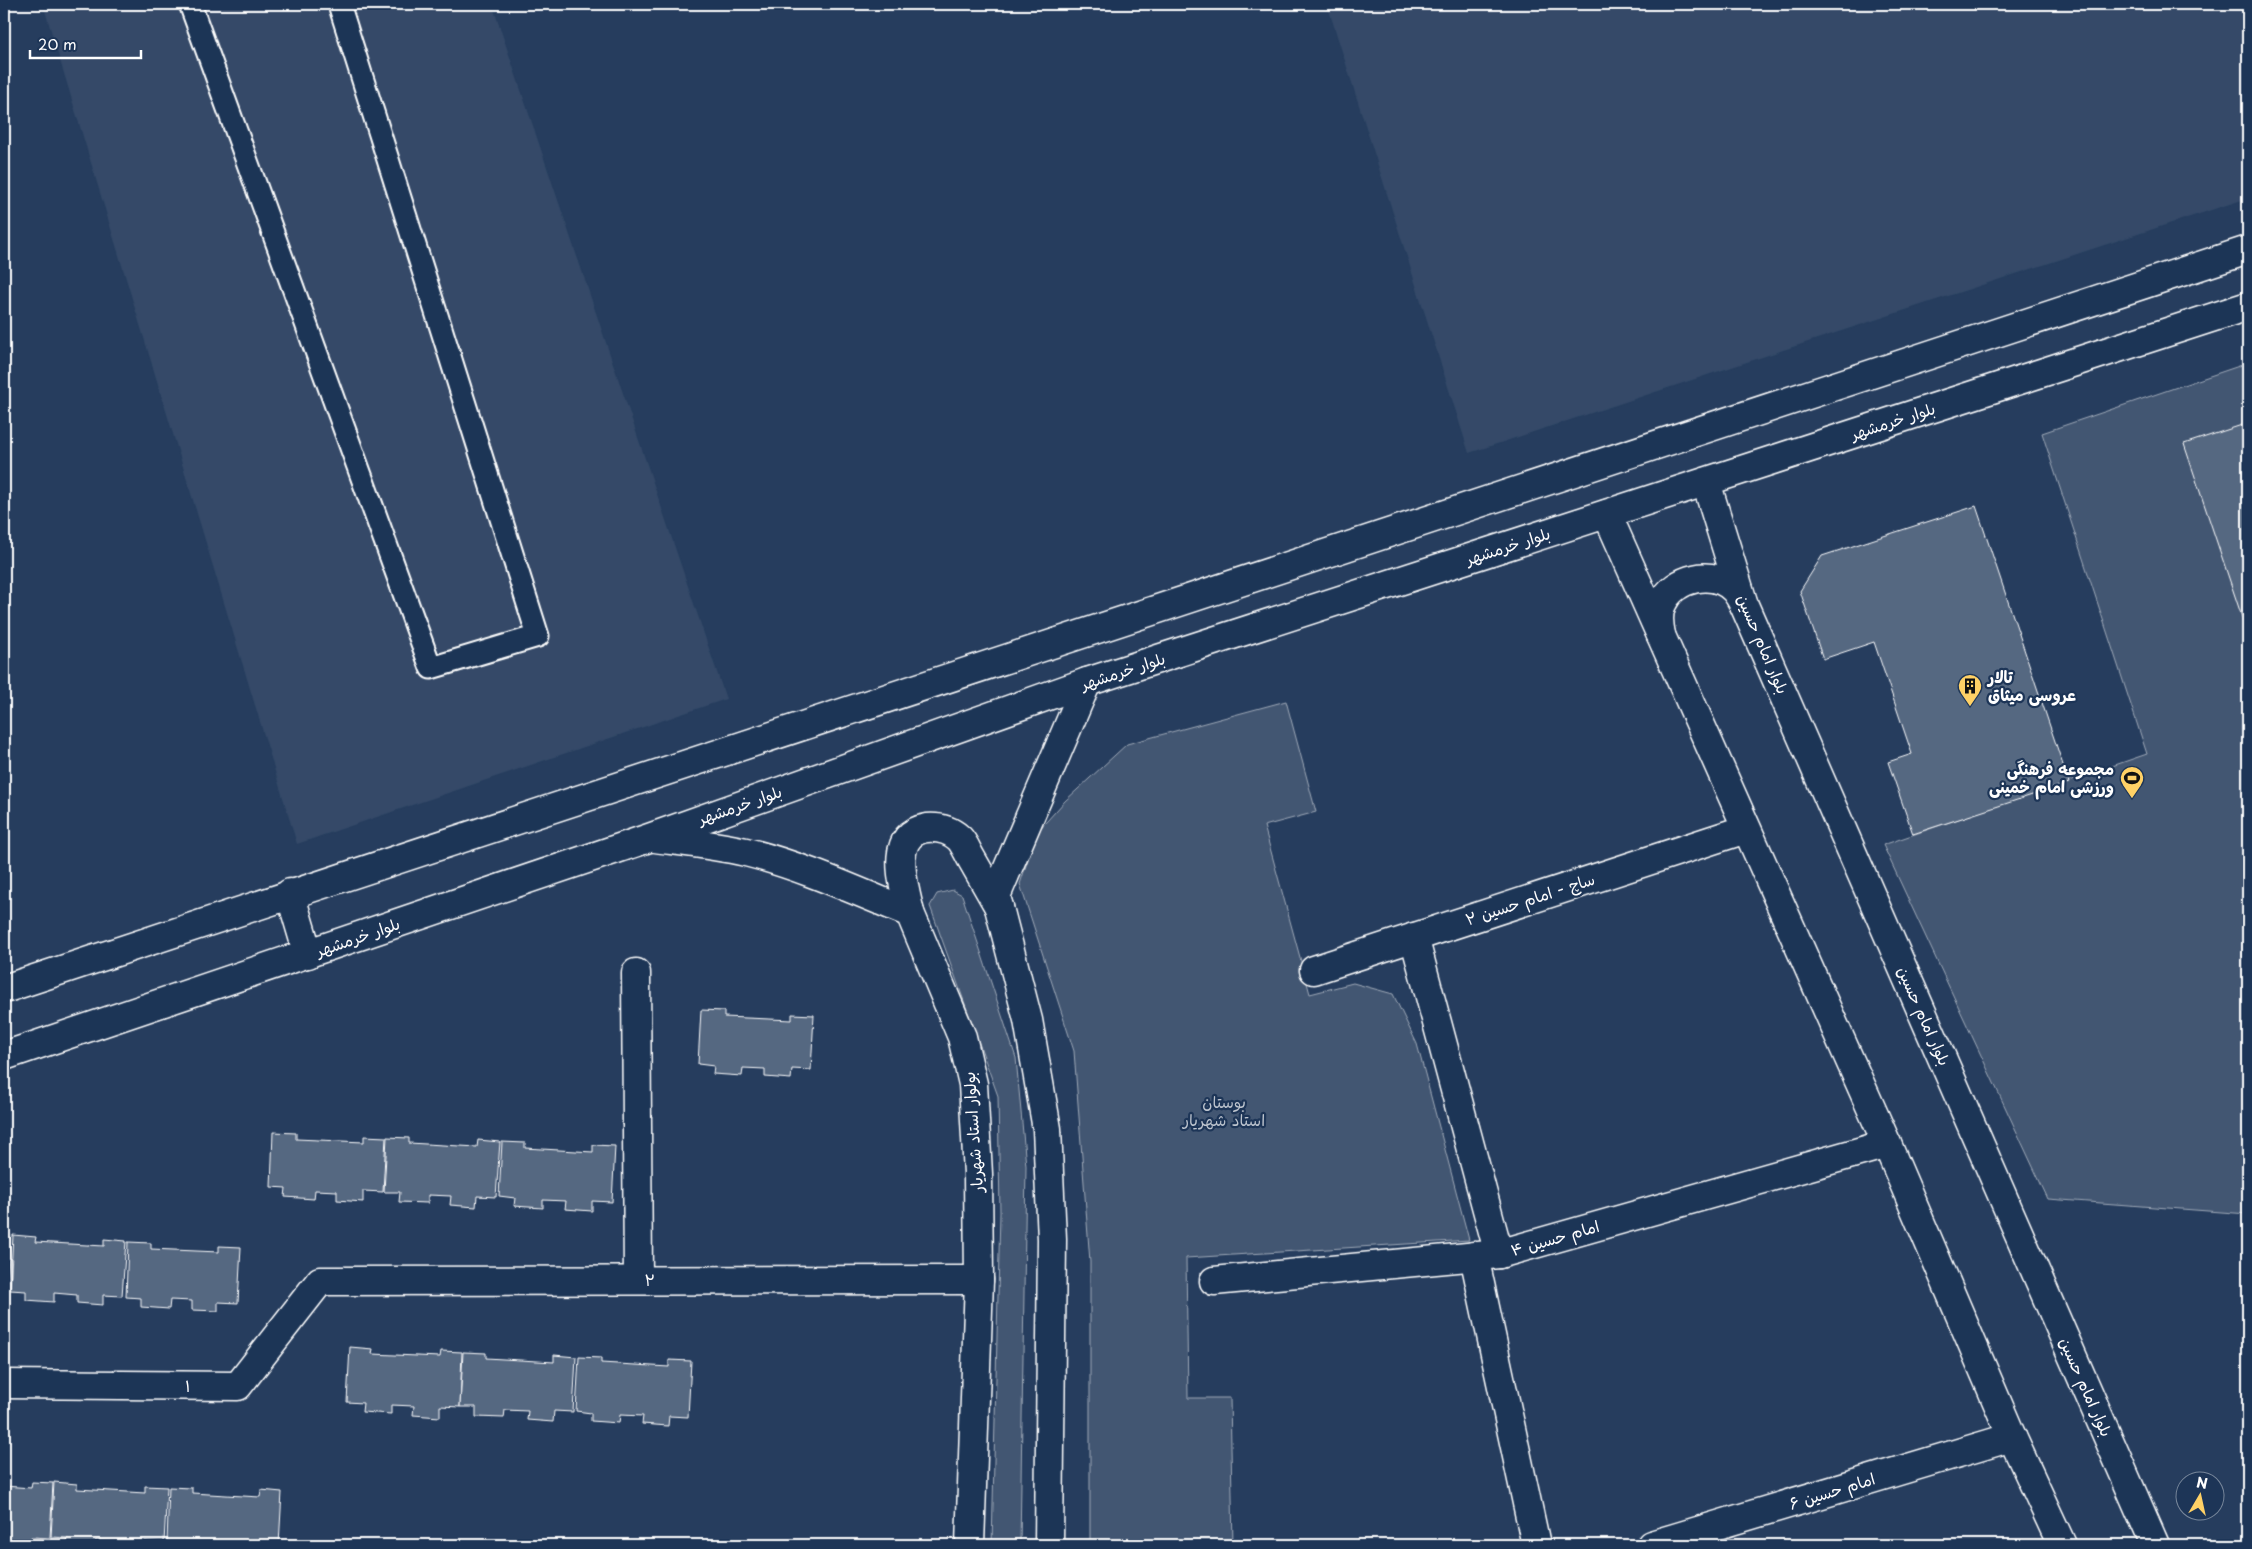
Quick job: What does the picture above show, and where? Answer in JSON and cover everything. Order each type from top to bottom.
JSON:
[{"type":"street","points":[[4,989],[290,893],[2248,250]]},
{"type":"street","name":"بلوار خرمشهر","points":[[4,1056],[649,838],[1088,682],[2248,306]]},
{"type":"street","name":"بلوار امام حسین","points":[[1706,482],[1744,605],[2155,1545]]},
{"type":"street","points":[[1607,514],[1887,1144],[2012,1437],[2062,1545]]},
{"type":"street","points":[[1662,639],[1658,621],[1662,604],[1672,590],[1686,580],[1703,577],[1720,580],[1735,590],[1744,605]]},
{"type":"street","points":[[1049,1545],[1052,1240],[1047,1129],[1028,1020],[996,896],[1088,682]]},
{"type":"street","name":"بولوار استاد شهریار","points":[[970,1545],[979,1280],[978,1174],[973,1084],[962,1037],[910,913],[900,858],[904,845],[913,835],[925,829],[938,828],[951,832],[961,840],[999,907]]},
{"type":"street","name":"ساچ - امام حسین ۲","points":[[1314,970],[1746,829]]},
{"type":"street","points":[[649,838],[705,844],[746,852],[817,875],[910,913]]},
{"type":"street","points":[[290,893],[308,954]]},
{"type":"street","points":[[1414,937],[1487,1255],[1536,1545]]},
{"type":"street","points":[[636,972],[638,1280]]},
{"type":"street","name":"امام حسین ۴","points":[[1214,1281],[1487,1255],[1887,1144]]},
{"type":"street","name":"۲","points":[[320,1281],[979,1280]]},
{"type":"street","name":"۱","points":[[4,1384],[238,1386],[320,1281]]},
{"type":"street","name":"امام حسین ۶","points":[[1651,1545],[2012,1437]]},
{"type":"lane","points":[[190,4],[431,668],[538,636],[339,4]]},
{"type":"shaded area","points":[[43,4],[492,4],[726,699],[297,844]]},
{"type":"shaded area","points":[[1327,4],[2248,4],[2248,198],[1469,453]]},
{"type":"green space","name":"مجموعه فرهنگی ورزشی امام خمینی","points":[[2248,363],[2248,1214],[2048,1199],[1883,845],[2147,754],[2042,433]]},
{"type":"green space","name":"بوستان استاد شهریار","points":[[1286,701],[1316,812],[1264,826],[1310,994],[1353,983],[1393,994],[1417,1044],[1469,1240],[1186,1258],[1188,1398],[1230,1398],[1233,1545],[1090,1545],[1090,1262],[1074,1051],[1020,884],[1037,832],[1065,801],[1127,744]]},
{"type":"green space","points":[[953,890],[962,895],[1016,1058],[1026,1166],[1020,1545],[992,1545],[1000,1212],[998,1096],[930,906],[937,894]]},
{"type":"building","points":[[2248,423],[2248,635],[2184,444]]},
{"type":"building","name":"تالار عروسی میثاق","points":[[1976,506],[2069,783],[1913,834],[1888,762],[1912,754],[1874,642],[1823,659],[1800,591],[1822,556]]},
{"type":"building","points":[[701,1010],[724,1011],[724,1017],[792,1020],[792,1014],[814,1015],[811,1070],[792,1069],[791,1079],[765,1077],[765,1069],[743,1068],[742,1076],[713,1074],[714,1066],[698,1064]]},
{"type":"building","points":[[273,1132],[296,1133],[296,1139],[364,1142],[364,1136],[386,1137],[383,1192],[363,1191],[363,1202],[337,1200],[337,1191],[315,1190],[314,1199],[285,1197],[286,1188],[271,1187]]},
{"type":"building","points":[[387,1137],[409,1138],[409,1143],[477,1147],[478,1140],[500,1142],[496,1197],[477,1196],[476,1207],[450,1205],[451,1196],[428,1195],[428,1203],[399,1202],[400,1192],[384,1192]]},
{"type":"building","points":[[502,1142],[525,1143],[525,1148],[593,1152],[593,1145],[615,1146],[612,1202],[592,1201],[592,1211],[565,1209],[566,1201],[543,1200],[543,1208],[514,1206],[515,1198],[499,1196]]},
{"type":"building","points":[[4,1235],[10,1235],[7,1291],[4,1291]]},
{"type":"building","points":[[13,1235],[36,1237],[35,1242],[104,1246],[104,1239],[126,1241],[122,1296],[103,1295],[103,1305],[77,1303],[77,1295],[54,1293],[54,1302],[26,1300],[26,1291],[10,1290]]},
{"type":"building","points":[[128,1242],[151,1243],[151,1249],[219,1252],[219,1246],[241,1247],[238,1303],[218,1302],[218,1311],[192,1310],[192,1301],[170,1300],[169,1309],[141,1307],[141,1298],[126,1297]]},
{"type":"building","points":[[350,1347],[373,1349],[372,1354],[440,1357],[441,1351],[462,1352],[460,1407],[440,1406],[440,1417],[413,1415],[414,1406],[391,1405],[391,1414],[362,1412],[363,1403],[347,1402]]},
{"type":"building","points":[[463,1352],[486,1353],[486,1358],[554,1362],[554,1355],[576,1357],[573,1412],[554,1411],[553,1422],[527,1420],[528,1411],[505,1410],[504,1418],[476,1417],[476,1407],[460,1407]]},
{"type":"building","points":[[579,1357],[601,1358],[601,1363],[669,1367],[669,1360],[691,1361],[688,1417],[669,1416],[668,1426],[642,1424],[643,1416],[620,1415],[619,1423],[591,1421],[591,1413],[576,1411]]},
{"type":"building","points":[[32,1482],[53,1483],[50,1538],[31,1537],[31,1545],[4,1545],[4,1486],[31,1488]]},
{"type":"building","points":[[54,1482],[77,1484],[77,1489],[145,1493],[145,1486],[167,1487],[164,1543],[144,1541],[144,1545],[118,1545],[118,1542],[96,1540],[95,1545],[66,1545],[67,1538],[51,1537]]},
{"type":"building","points":[[169,1487],[192,1488],[192,1493],[260,1497],[261,1490],[282,1492],[279,1545],[182,1545],[182,1542],[167,1542]]},
{"type":"place","name":"تالار عروسی میثاق","points":[[1970,707]]},
{"type":"place","name":"مجموعه فرهنگی ورزشی امام خمینی","points":[[2132,799]]}]
